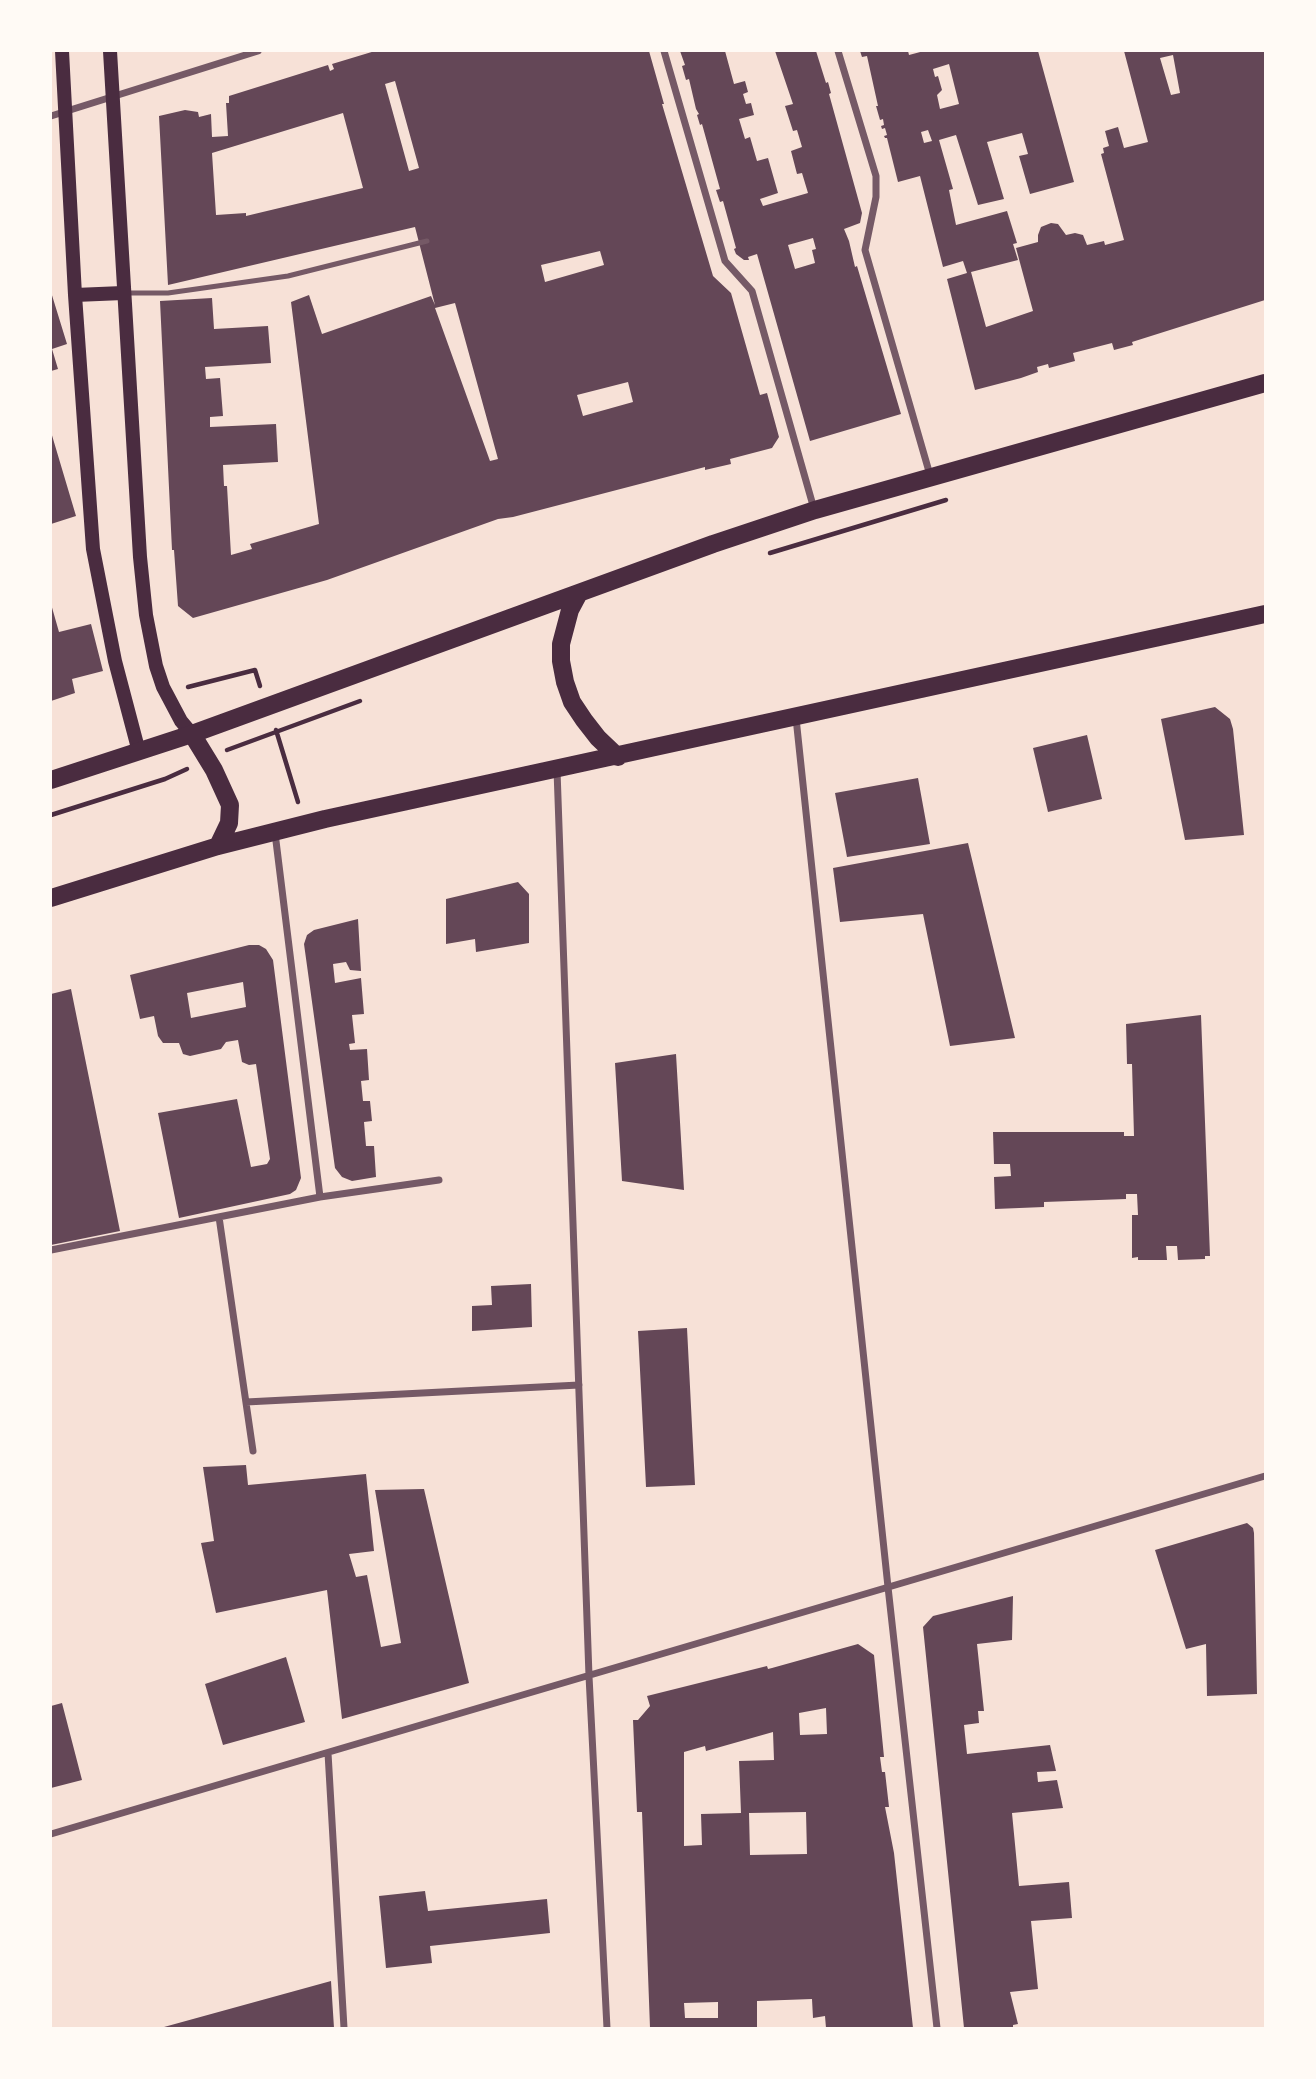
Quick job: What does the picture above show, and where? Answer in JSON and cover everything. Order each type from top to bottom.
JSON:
[{"type":"main road","points":[[62,51],[75,295],[93,549],[112,649],[139,752]]},
{"type":"main road","points":[[110,51],[140,557],[150,642],[168,700],[208,760],[230,805],[229,823],[218,846]]},
{"type":"main road","points":[[75,295],[123,293]]},
{"type":"main road","points":[[51,780],[192,734],[713,544],[815,510],[1265,383]]},
{"type":"main road","points":[[578,595],[570,610],[561,644],[565,682],[572,702],[584,720],[618,757]]},
{"type":"main road","points":[[51,898],[275,831],[1265,614]]},
{"type":"street","points":[[51,116],[258,51]]},
{"type":"street","points":[[664,51],[725,261],[752,291],[815,510]]},
{"type":"street","points":[[838,51],[876,176],[876,197],[865,250],[930,477]]},
{"type":"street","points":[[796,718],[937,2028]]},
{"type":"street","points":[[557,770],[589,1676],[607,2028]]},
{"type":"street","points":[[275,831],[320,1198]]},
{"type":"street","points":[[51,1250],[320,1198],[439,1180]]},
{"type":"street","points":[[219,1217],[253,1451]]},
{"type":"street","points":[[246,1402],[579,1385]]},
{"type":"street","points":[[51,1834],[1265,1476]]},
{"type":"street","points":[[328,1753],[344,2028]]},
{"type":"lane","points":[[123,293],[168,293],[288,276],[427,240]]},
{"type":"path","points":[[763,555],[948,500]]},
{"type":"path","points":[[51,815],[165,779],[231,748],[368,698]]},
{"type":"building","points":[[375,51],[649,51],[713,276],[731,293],[760,395],[767,393],[779,437],[772,448],[730,459],[731,464],[705,470],[705,467],[498,519],[327,580],[193,618],[178,606],[172,550],[160,301],[212,298],[214,329],[268,326],[271,363],[205,367],[206,379],[220,378],[223,416],[210,417],[210,427],[276,424],[278,462],[223,465],[224,486],[227,486],[231,555],[252,549],[250,544],[319,524],[291,302],[309,295],[322,334],[431,296],[435,305],[415,227],[168,285],[159,116],[185,110],[198,112],[199,117],[211,114],[212,137],[228,136],[226,103],[229,103],[229,96],[328,65],[330,71],[334,69],[332,64]],"holes":[[[395,81],[419,168],[409,171],[385,84]],[[343,113],[363,188],[246,216],[246,213],[216,215],[212,153]],[[600,251],[604,265],[545,282],[541,265]],[[455,303],[498,459],[490,461],[435,308]],[[628,382],[633,402],[583,416],[577,395]]]},
{"type":"building","points":[[680,51],[725,51],[734,84],[745,81],[748,92],[743,94],[746,104],[751,103],[754,115],[739,119],[745,139],[750,137],[757,161],[768,158],[778,193],[760,199],[763,206],[808,193],[802,173],[797,174],[791,151],[802,147],[797,130],[793,131],[785,106],[793,104],[775,51],[816,51],[826,83],[828,82],[862,213],[860,223],[844,229],[901,414],[810,441],[757,254],[744,260],[734,249],[736,248],[723,201],[720,202],[716,190],[720,189],[702,124],[700,125],[697,115],[699,114],[689,79],[686,80],[682,66],[685,65]],"holes":[[[813,238],[816,249],[812,250],[815,263],[795,269],[788,245]]]},
{"type":"building","points":[[860,51],[908,51],[909,55],[924,51],[1038,51],[1074,182],[1030,194],[1019,156],[1028,154],[1022,133],[987,142],[1004,199],[978,205],[956,135],[939,140],[953,189],[949,190],[956,225],[1007,211],[1017,243],[1013,244],[1018,260],[971,272],[986,327],[1033,311],[1016,248],[1038,242],[1041,227],[1051,223],[1058,224],[1066,235],[1083,235],[1087,245],[1104,241],[1105,245],[1124,240],[1101,154],[1104,153],[1103,148],[1109,146],[1105,131],[1118,127],[1124,148],[1148,142],[1124,51],[1265,51],[1265,300],[1132,342],[1133,345],[1114,350],[1112,343],[1073,353],[1075,361],[1049,368],[1048,364],[1037,367],[1038,372],[975,390],[947,279],[967,273],[963,261],[943,267],[920,176],[898,182],[887,138],[884,136],[887,135],[885,128],[882,129],[881,126],[884,125],[883,119],[880,120],[876,106],[867,56],[862,57]],"holes":[[[1173,55],[1180,93],[1171,95],[1160,58]],[[949,64],[959,104],[940,109],[937,95],[942,90],[933,69]],[[928,130],[932,141],[924,143],[921,132]]]},
{"type":"building","points":[[51,292],[67,344],[52,349],[58,369],[51,371]]},
{"type":"building","points":[[51,432],[76,516],[51,524]]},
{"type":"building","points":[[51,604],[59,632],[91,624],[103,671],[72,679],[75,693],[51,701]]},
{"type":"building","points":[[1215,707],[1230,719],[1233,729],[1244,835],[1185,840],[1161,719]]},
{"type":"building","points":[[1087,735],[1102,799],[1048,812],[1033,748]]},
{"type":"building","points":[[918,778],[930,844],[847,857],[835,793]]},
{"type":"building","points":[[968,843],[1015,1038],[950,1046],[923,914],[840,922],[833,868]]},
{"type":"building","points":[[518,882],[529,894],[529,943],[476,952],[475,939],[446,944],[446,899]]},
{"type":"building","points":[[358,919],[361,971],[350,970],[346,962],[333,964],[335,983],[361,978],[364,1014],[352,1015],[355,1043],[349,1044],[350,1050],[367,1049],[369,1080],[361,1081],[363,1101],[370,1101],[372,1121],[364,1122],[366,1146],[374,1146],[376,1177],[352,1181],[342,1177],[335,1168],[304,944],[307,935],[314,930]]},
{"type":"building","points":[[249,945],[259,945],[266,949],[273,960],[301,1178],[296,1190],[290,1194],[179,1218],[158,1113],[237,1099],[251,1167],[267,1164],[270,1159],[256,1064],[242,1062],[238,1040],[226,1042],[221,1049],[190,1056],[183,1054],[179,1043],[163,1043],[158,1036],[154,1016],[140,1019],[130,975]],"holes":[[[243,982],[246,1007],[191,1018],[187,993]]]},
{"type":"building","points":[[71,989],[120,1231],[51,1245],[51,994]]},
{"type":"building","points":[[1201,1015],[1210,1256],[1205,1256],[1205,1259],[1178,1260],[1177,1246],[1166,1246],[1167,1260],[1132,1258],[1132,1215],[1138,1215],[1137,1194],[1126,1194],[1126,1199],[1044,1202],[1044,1207],[995,1209],[994,1177],[1011,1176],[1010,1164],[994,1164],[993,1132],[1124,1132],[1124,1136],[1134,1136],[1132,1064],[1127,1064],[1126,1024]]},
{"type":"building","points":[[676,1054],[684,1190],[622,1181],[615,1063]]},
{"type":"building","points":[[531,1284],[532,1327],[472,1331],[472,1306],[492,1305],[491,1286]]},
{"type":"building","points":[[687,1328],[695,1485],[646,1487],[638,1331]]},
{"type":"building","points":[[246,1465],[248,1485],[366,1474],[374,1551],[349,1554],[356,1577],[367,1575],[381,1647],[401,1643],[375,1490],[424,1489],[469,1683],[342,1719],[327,1590],[216,1613],[201,1543],[214,1541],[203,1467]]},
{"type":"building","points":[[1247,1523],[1254,1533],[1257,1694],[1207,1696],[1206,1644],[1186,1649],[1155,1550]]},
{"type":"building","points":[[1013,1596],[1012,1640],[977,1644],[984,1711],[978,1711],[979,1723],[964,1725],[967,1754],[1050,1745],[1056,1771],[1037,1772],[1038,1782],[1057,1780],[1063,1808],[1012,1813],[1019,1886],[1069,1882],[1072,1918],[1031,1921],[1038,1989],[1010,1992],[1018,2024],[1013,2025],[1013,2028],[964,2028],[923,1627],[933,1616]]},
{"type":"building","points":[[858,1644],[874,1655],[884,1757],[880,1757],[882,1772],[885,1772],[889,1807],[885,1807],[894,1853],[913,2028],[826,2028],[825,2016],[813,2018],[812,1999],[757,2001],[757,2028],[650,2028],[642,1812],[637,1812],[633,1720],[638,1720],[650,1706],[647,1696],[767,1666],[768,1669]],"holes":[[[826,1708],[827,1734],[800,1735],[799,1713]],[[773,1732],[774,1760],[739,1761],[741,1813],[701,1814],[702,1845],[684,1846],[684,1752],[705,1746],[706,1751]],[[806,1812],[807,1854],[750,1855],[749,1813]],[[718,2002],[718,2018],[685,2018],[684,2003]]]},
{"type":"building","points":[[286,1657],[305,1722],[223,1745],[205,1684]]},
{"type":"building","points":[[62,1703],[82,1780],[51,1788],[51,1706]]},
{"type":"building","points":[[425,1891],[428,1911],[547,1899],[550,1933],[430,1946],[432,1963],[386,1968],[379,1896]]},
{"type":"building","points":[[331,1981],[334,2028],[164,2028],[164,2027]]}]
